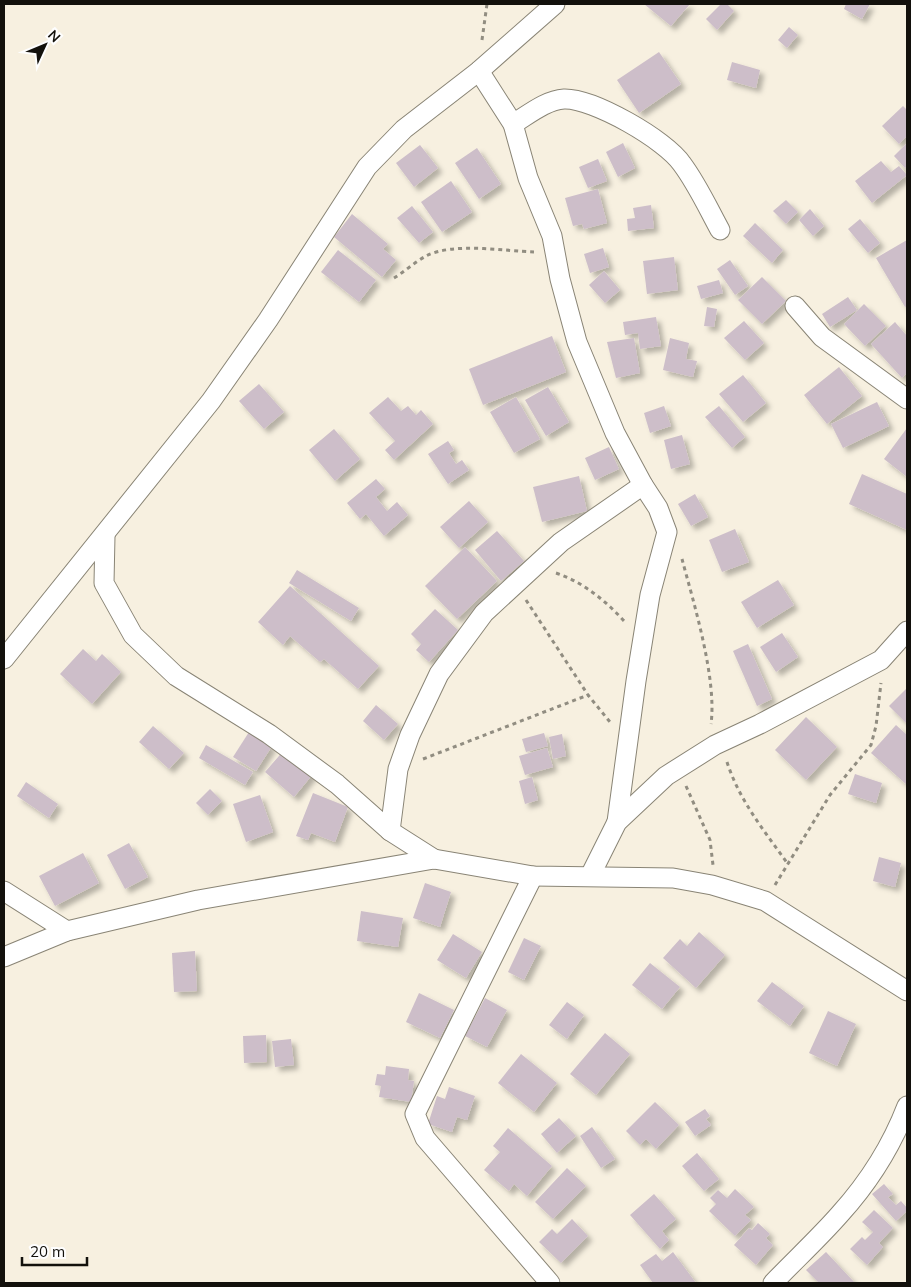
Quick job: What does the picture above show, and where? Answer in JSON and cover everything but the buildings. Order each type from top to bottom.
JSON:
[{"type":"street","points":[[4,659],[105,536],[138,489],[217,392],[268,320],[368,167],[404,129],[479,71],[555,4]]},
{"type":"street","points":[[479,71],[513,124],[528,178],[552,236],[577,342],[615,434],[642,485],[658,508],[667,532],[650,594],[617,822],[590,876]]},
{"type":"street","points":[[513,124],[545,105],[563,99],[585,101],[610,112],[663,144],[682,162],[720,230]]},
{"type":"street","points":[[795,306],[822,337],[905,393]]},
{"type":"street","points":[[390,831],[398,769],[410,735],[440,674],[484,613],[560,542],[642,485]]},
{"type":"street","points":[[105,536],[104,583],[132,634],[176,676],[269,734],[337,784],[390,831],[434,859]]},
{"type":"street","points":[[617,822],[666,776],[679,767],[881,660],[907,632]]},
{"type":"street","points":[[4,957],[67,931],[198,900],[434,859],[533,876],[673,878],[712,885],[765,901],[907,991]]},
{"type":"street","points":[[533,876],[415,1114],[425,1138],[550,1283]]},
{"type":"street","points":[[4,891],[67,931]]},
{"type":"street","points":[[772,1283],[841,1214],[880,1160],[898,1128],[907,1106]]},
{"type":"path","points":[[479,71],[487,4]]},
{"type":"path","points":[[394,278],[426,256],[443,252],[470,248],[555,253]]},
{"type":"path","points":[[667,532],[681,554],[696,611],[713,710],[714,747],[750,810],[788,864]]},
{"type":"path","points":[[534,567],[571,578],[592,591],[616,612],[642,641]]},
{"type":"path","points":[[516,585],[588,695],[627,744]]},
{"type":"path","points":[[765,901],[830,794],[871,745],[878,710],[881,660]]},
{"type":"path","points":[[398,769],[588,695]]},
{"type":"path","points":[[679,767],[696,812],[710,840],[714,861],[712,885]]}]
